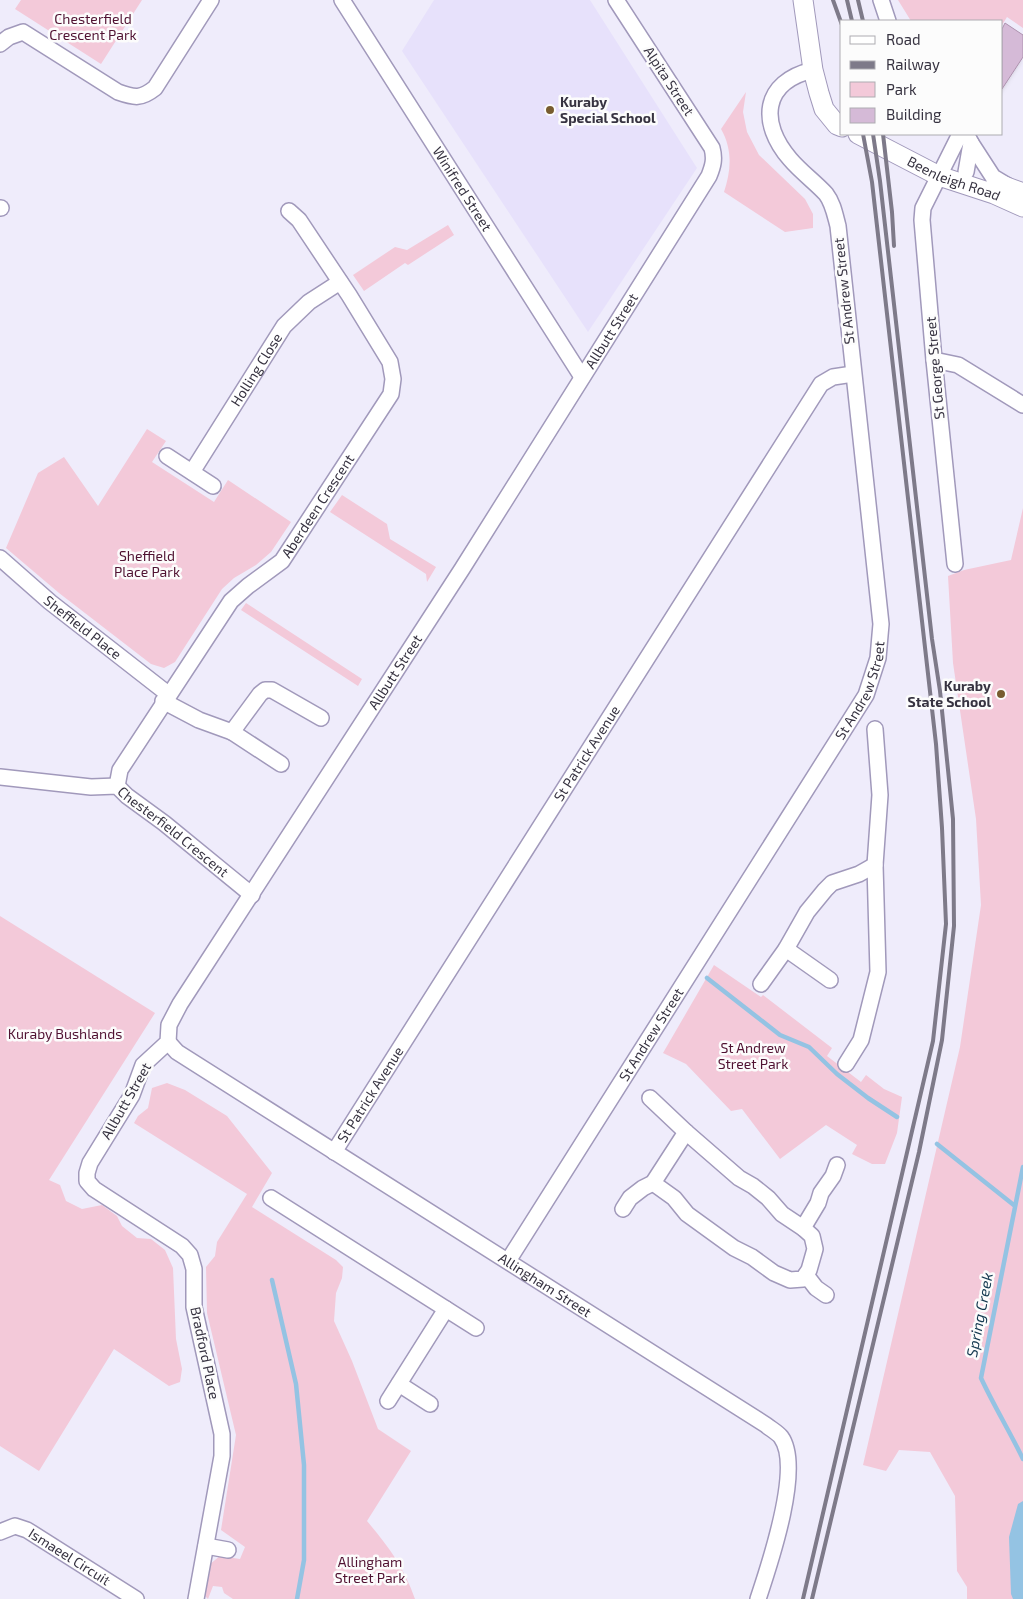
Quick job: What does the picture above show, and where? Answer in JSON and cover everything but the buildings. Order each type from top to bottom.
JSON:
[{"type":"main road","points":[[804,0],[813,70],[824,109],[840,126]]},
{"type":"main road","name":"Beenleigh Road","points":[[860,135],[886,147],[925,156],[942,170],[1023,208]]},
{"type":"main road","name":"Beenleigh Road","points":[[942,170],[966,172],[1016,190]]},
{"type":"street","points":[[0,44],[9,37],[23,32],[118,92],[133,97],[145,96],[155,88],[211,0]]},
{"type":"street","name":"Winifred Street","points":[[342,0],[582,377]]},
{"type":"street","name":"Alpita Street","points":[[616,0],[712,148],[714,164]]},
{"type":"street","points":[[881,0],[888,20]]},
{"type":"street","name":"St Andrew Street","points":[[508,1261],[866,695],[878,658],[881,624],[838,226],[833,207],[826,195],[790,159],[776,138],[770,119],[772,98],[781,85],[793,77],[813,70]]},
{"type":"street","points":[[965,137],[966,172]]},
{"type":"street","points":[[965,137],[993,177],[1016,190]]},
{"type":"street","name":"St George Street","points":[[955,564],[922,220],[924,208],[942,170],[965,137]]},
{"type":"street","name":"Allbutt Street","points":[[87,1181],[90,1163],[132,1095],[143,1065],[168,1042],[169,1025],[180,1004],[462,569],[677,230],[709,176],[714,164]]},
{"type":"street","name":"Aberdeen Crescent","points":[[117,786],[120,770],[231,601],[282,561],[391,394],[393,379],[390,362],[299,220],[289,211]]},
{"type":"street","name":"Holling Close","points":[[192,472],[284,326],[309,302],[340,282]]},
{"type":"street","points":[[934,360],[958,364],[1023,405]]},
{"type":"street","name":"St Patrick Avenue","points":[[334,1152],[821,384],[833,377],[853,374]]},
{"type":"street","points":[[167,456],[213,486]]},
{"type":"street","name":"Sheffield Place","points":[[0,558],[166,698],[199,720],[232,732],[281,764]]},
{"type":"street","points":[[232,732],[265,690],[272,690],[321,718]]},
{"type":"street","points":[[846,1064],[861,1040],[878,972],[875,865],[880,795],[875,729]]},
{"type":"street","name":"Chesterfield Crescent","points":[[0,777],[91,787],[117,786],[252,895]]},
{"type":"street","points":[[761,984],[786,949],[807,912],[832,883],[859,874],[875,865]]},
{"type":"street","points":[[786,949],[830,980]]},
{"type":"street","name":"Allingham Street","points":[[168,1042],[178,1052],[766,1425],[781,1437],[787,1453],[789,1470],[788,1489],[774,1553],[758,1599]]},
{"type":"street","points":[[650,1098],[739,1178],[753,1186],[768,1198],[782,1214],[812,1236],[815,1250],[809,1270],[803,1279],[790,1280],[774,1273],[752,1257],[734,1248],[687,1214],[674,1198],[652,1183]]},
{"type":"street","points":[[623,1209],[630,1198],[652,1183],[686,1132]]},
{"type":"street","points":[[803,1228],[818,1203],[821,1193],[833,1176],[837,1165]]},
{"type":"street","name":"Bradford Place","points":[[87,1181],[94,1189],[182,1246],[190,1255],[194,1269],[194,1307],[222,1434],[222,1456],[196,1599]]},
{"type":"street","points":[[271,1198],[476,1328]]},
{"type":"street","points":[[806,1275],[816,1288],[826,1295]]},
{"type":"street","points":[[388,1401],[446,1309]]},
{"type":"street","points":[[399,1384],[430,1404]]},
{"type":"street","name":"Ismaeel Circuit","points":[[0,1532],[15,1526],[27,1530],[136,1599]]},
{"type":"street","points":[[206,1546],[228,1550]]},
{"type":"shaded area","name":"Kuraby Special School","points":[[434,0],[590,0],[697,168],[588,332],[402,51]]},
{"type":"green space","name":"Chesterfield Crescent Park","points":[[21,0],[142,0],[101,64],[15,9]]},
{"type":"green space","points":[[898,0],[1023,0],[1023,28],[1007,17],[1003,23],[1003,20],[910,20]]},
{"type":"green space","points":[[746,92],[743,112],[747,132],[759,155],[805,199],[813,214],[813,228],[785,232],[724,192],[730,160],[728,145],[721,129]]},
{"type":"green space","points":[[448,225],[454,235],[408,265],[405,263],[364,291],[353,275],[395,247],[407,250]]},
{"type":"green space","name":"Sheffield Place Park","points":[[147,429],[166,441],[152,462],[214,502],[228,480],[291,522],[271,552],[256,565],[234,578],[222,589],[175,662],[164,668],[151,664],[59,593],[6,548],[38,473],[64,457],[98,506]]},
{"type":"green space","points":[[342,495],[387,524],[390,539],[436,567],[427,582],[426,574],[330,512]]},
{"type":"green space","points":[[1023,508],[1023,1599],[967,1599],[967,1587],[957,1571],[955,1496],[930,1452],[899,1450],[886,1471],[863,1465],[960,1047],[981,905],[976,819],[953,663],[948,576],[964,570],[1011,560]]},
{"type":"green space","points":[[246,603],[362,679],[358,686],[241,610]]},
{"type":"green space","name":"Kuraby Bushlands","points":[[0,916],[155,1013],[49,1180],[60,1185],[66,1201],[82,1209],[102,1205],[117,1216],[122,1226],[137,1238],[151,1239],[165,1250],[173,1268],[176,1339],[182,1369],[180,1382],[169,1386],[114,1349],[39,1471],[0,1446]]},
{"type":"green space","name":"St Andrew Street Park","points":[[714,965],[761,997],[763,995],[832,1048],[827,1056],[861,1082],[866,1075],[884,1089],[902,1097],[897,1133],[885,1164],[872,1164],[852,1154],[857,1145],[826,1125],[780,1159],[742,1109],[731,1111],[686,1064],[663,1053]]},
{"type":"green space","name":"Allingham Street Park","points":[[167,1083],[185,1090],[227,1116],[272,1173],[252,1207],[336,1260],[343,1267],[342,1278],[336,1293],[334,1321],[352,1361],[378,1429],[411,1451],[367,1521],[395,1557],[411,1587],[415,1599],[233,1599],[224,1593],[222,1587],[213,1586],[208,1599],[204,1595],[210,1564],[220,1556],[240,1559],[245,1547],[221,1530],[236,1435],[207,1313],[206,1267],[215,1256],[217,1242],[247,1194],[134,1123],[138,1116],[148,1108],[152,1088]]},
{"type":"water","points":[[1023,1501],[1023,1599],[1013,1599],[1011,1594],[1009,1537],[1018,1504]]},
{"type":"waterway","points":[[707,978],[780,1035],[809,1047],[837,1074],[897,1117]]},
{"type":"waterway","points":[[937,1144],[1015,1206]]},
{"type":"waterway","name":"Spring Creek","points":[[1023,1167],[981,1378],[1023,1459]]},
{"type":"waterway","points":[[272,1280],[296,1384],[304,1465],[304,1560],[297,1599]]},
{"type":"railway","points":[[833,0],[840,20]]},
{"type":"railway","points":[[847,0],[852,20]]},
{"type":"railway","points":[[858,0],[863,20]]},
{"type":"railway","points":[[803,1599],[933,1041],[946,924],[936,744],[872,182],[863,135]]},
{"type":"railway","points":[[812,1599],[919,1152],[942,1040],[954,926],[953,819],[940,691],[932,639],[873,135]]},
{"type":"railway","points":[[883,135],[894,246]]},
{"type":"place","name":"Kuraby Special School","points":[[550,110]]},
{"type":"place","name":"Kuraby State School","points":[[1001,694]]}]
